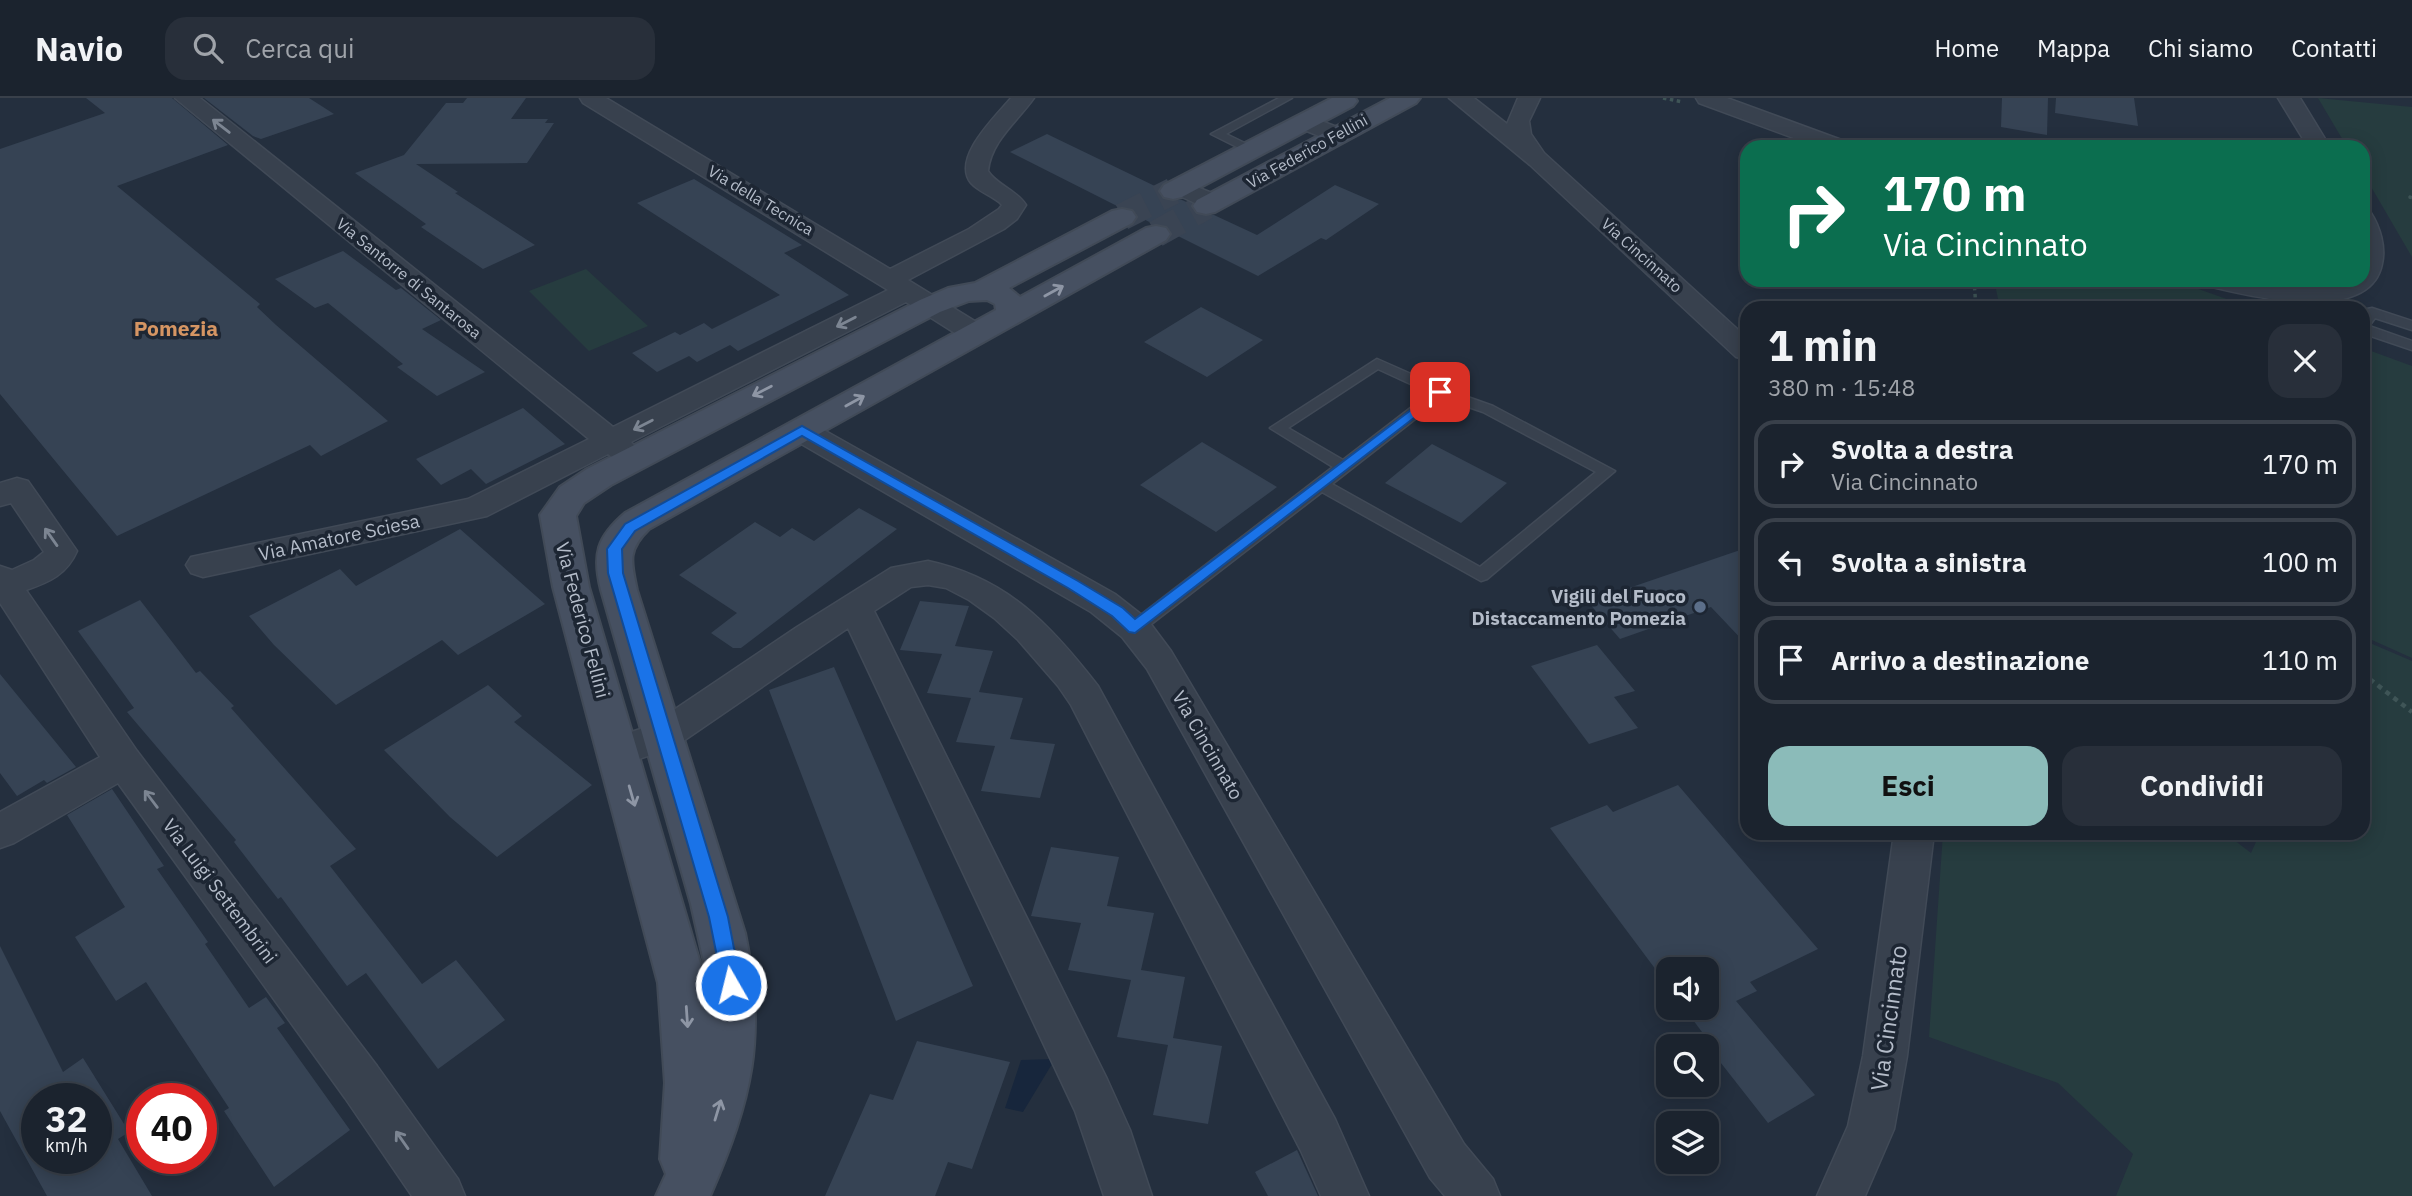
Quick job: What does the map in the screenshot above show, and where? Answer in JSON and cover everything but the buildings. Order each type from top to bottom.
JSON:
[{"type":"street","name":"Via Santorre di Santarosa","points":[[186,98],[622,450]]},
{"type":"street","name":"Via della Tecnica","points":[[591,98],[908,292],[992,325]]},
{"type":"street","name":"Via Federico Fellini","points":[[476,508],[530,481],[622,450],[908,292],[1011,213],[1014,205],[1010,198],[982,181],[975,171],[985,144],[1023,98]]},
{"type":"street","name":"Via Federico Fellini","points":[[1176,189],[1350,98]]},
{"type":"street","name":"Via Federico Fellini","points":[[1209,204],[1408,98]]},
{"type":"street","name":"Via Cincinnato","points":[[1460,98],[1538,160],[1740,345]]},
{"type":"street","name":"Via Cincinnato","points":[[1529,98],[1518,121],[1518,134],[1538,160]]},
{"type":"street","points":[[2289,98],[2315,140]]},
{"type":"street","points":[[1713,100],[1820,140]]},
{"type":"street","points":[[1305,122],[1337,135]]},
{"type":"street","points":[[1176,189],[1209,204]]},
{"type":"street","name":"Via Federico Fellini","points":[[908,292],[979,292],[1122,217]]},
{"type":"street","name":"Via Federico Fellini","points":[[681,1196],[706,1145],[725,1087],[731,1049],[731,985],[719,917],[629,626],[613,560],[618,542],[637,521],[1156,234]]},
{"type":"street","points":[[2370,234],[2376,256],[2375,270],[2370,276]]},
{"type":"street","points":[[2244,287],[2263,292],[2313,296],[2350,287]]},
{"type":"street","points":[[979,292],[993,293],[1005,298],[1012,308],[992,325]]},
{"type":"street","name":"Via Cincinnato","points":[[802,430],[1073,584],[1118,612],[1135,628],[1159,660],[1447,1161],[1476,1196]]},
{"type":"street","name":"Via Federico Fellini","points":[[622,450],[565,502],[558,518],[571,587],[671,937],[686,1002],[690,1110],[681,1196]]},
{"type":"street","points":[[530,481],[528,486],[532,493],[558,518],[566,532],[588,535],[606,533],[637,521]]},
{"type":"street","points":[[2,581],[44,569],[61,555],[61,551],[6,484]]},
{"type":"street","name":"Via Amatore Sciesa","points":[[203,565],[476,508]]},
{"type":"street","points":[[619,751],[663,736],[903,576],[921,572],[938,573],[983,594],[1011,613],[1062,666],[1089,705],[1318,1135],[1345,1196]]},
{"type":"street","name":"Via Luigi Settembrini","points":[[2,581],[124,762],[361,1082],[441,1196]]},
{"type":"street","points":[[855,606],[1107,1130],[1128,1196]]},
{"type":"street","points":[[0,831],[124,762]]},
{"type":"street","name":"Via Cincinnato","points":[[1841,1196],[1871,1129],[1885,1056],[1913,840]]},
{"type":"lane","points":[[1250,149],[1217,134],[1287,98]]},
{"type":"lane","points":[[2263,292],[2288,301]]},
{"type":"lane","points":[[2370,315],[2372,312],[2412,326]]},
{"type":"lane","points":[[2370,330],[2412,346]]},
{"type":"lane","points":[[1322,485],[1481,575],[1607,471],[1488,409],[1440,392],[1377,363],[1277,428],[1344,467]]},
{"type":"lane","points":[[1135,628],[1440,392]]},
{"type":"path","points":[[2370,679],[2412,712]]},
{"type":"green space","points":[[2318,98],[2412,107],[2412,257],[2370,185],[2370,140],[2343,140]]},
{"type":"green space","points":[[586,269],[648,326],[589,351],[529,291]]},
{"type":"green space","points":[[1996,287],[2193,287],[2232,301],[1998,301]]},
{"type":"green space","points":[[2370,351],[2412,366],[2412,658],[2370,639]]},
{"type":"green space","points":[[2370,643],[2412,661],[2412,1196],[2116,1196],[2133,1154],[2058,1083],[1929,1037],[1943,840],[2234,840],[2251,853],[2257,840],[2370,840]]},
{"type":"water","points":[[1055,1059],[1023,1112],[1005,1108],[1021,1060]]},
{"type":"tunnel","points":[[1122,217],[1173,191]]},
{"type":"tunnel","points":[[1156,234],[1206,206]]},
{"type":"place","name":"Vigili del Fuoco Distaccamento Pomezia","points":[[1700,607]]},
{"type":"district","name":"Pomezia","points":[[176,328]]},
{"type":"route","points":[[731,985],[719,917],[615,573],[614,549],[637,521],[802,430],[1073,584],[1118,612],[1135,628],[1440,392]]}]
